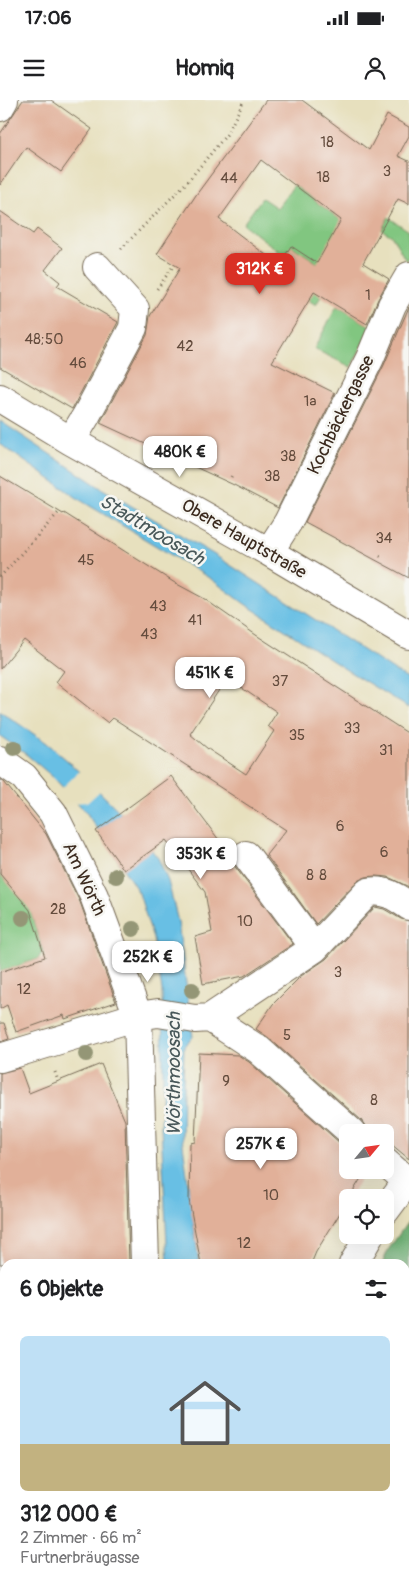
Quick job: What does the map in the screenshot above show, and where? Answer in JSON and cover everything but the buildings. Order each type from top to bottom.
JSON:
[{"type":"street","points":[[0,106],[4,100]]},
{"type":"street","points":[[70,441],[86,416],[133,328],[135,309],[99,269]]},
{"type":"street","name":"Kochbäckergasse","points":[[269,552],[288,522],[370,358],[392,305],[409,276]]},
{"type":"street","name":"Obere Hauptstraße","points":[[0,398],[70,441],[269,552],[409,635]]},
{"type":"street","name":"Am Wörth","points":[[0,760],[24,777],[53,813],[94,896],[148,1015],[145,1259]]},
{"type":"street","points":[[246,855],[315,948]]},
{"type":"street","points":[[202,1018],[315,948],[368,892],[374,891],[390,894],[409,906]]},
{"type":"street","points":[[0,1058],[148,1015],[202,1018],[259,1050],[342,1124]]},
{"type":"street","points":[[394,1169],[408,1180],[394,1199]]},
{"type":"street","points":[[356,1259],[365,1244]]},
{"type":"path","points":[[99,269],[188,181],[227,134],[244,100]]},
{"type":"path","points":[[152,296],[174,265]]},
{"type":"path","points":[[0,577],[60,511]]},
{"type":"green space","points":[[294,185],[341,220],[345,253],[316,305],[273,277],[319,264],[292,246],[285,256],[243,224],[262,198],[277,208]]},
{"type":"green space","points":[[388,217],[409,231],[409,256],[406,261],[392,236],[382,230]]},
{"type":"green space","points":[[337,306],[372,327],[351,367],[314,349]]},
{"type":"green space","points":[[0,874],[14,890],[22,885],[43,951],[38,959],[0,972]]},
{"type":"green space","points":[[409,1220],[409,1259],[384,1259],[388,1250]]},
{"type":"water","name":"Stadtmoosach","points":[[0,421],[101,488],[213,554],[409,680],[409,708],[245,604],[211,579],[80,500],[0,444]]},
{"type":"water","name":"Wörthmoosach","points":[[0,711],[47,743],[121,813],[158,858],[168,881],[178,922],[193,1037],[184,1046],[182,1137],[198,1259],[168,1259],[161,1127],[163,1077],[162,990],[153,939],[139,893],[86,812],[54,778],[27,755],[0,736]]},
{"type":"pier","points":[[81,770],[101,790],[88,802],[74,803],[61,789]]}]
